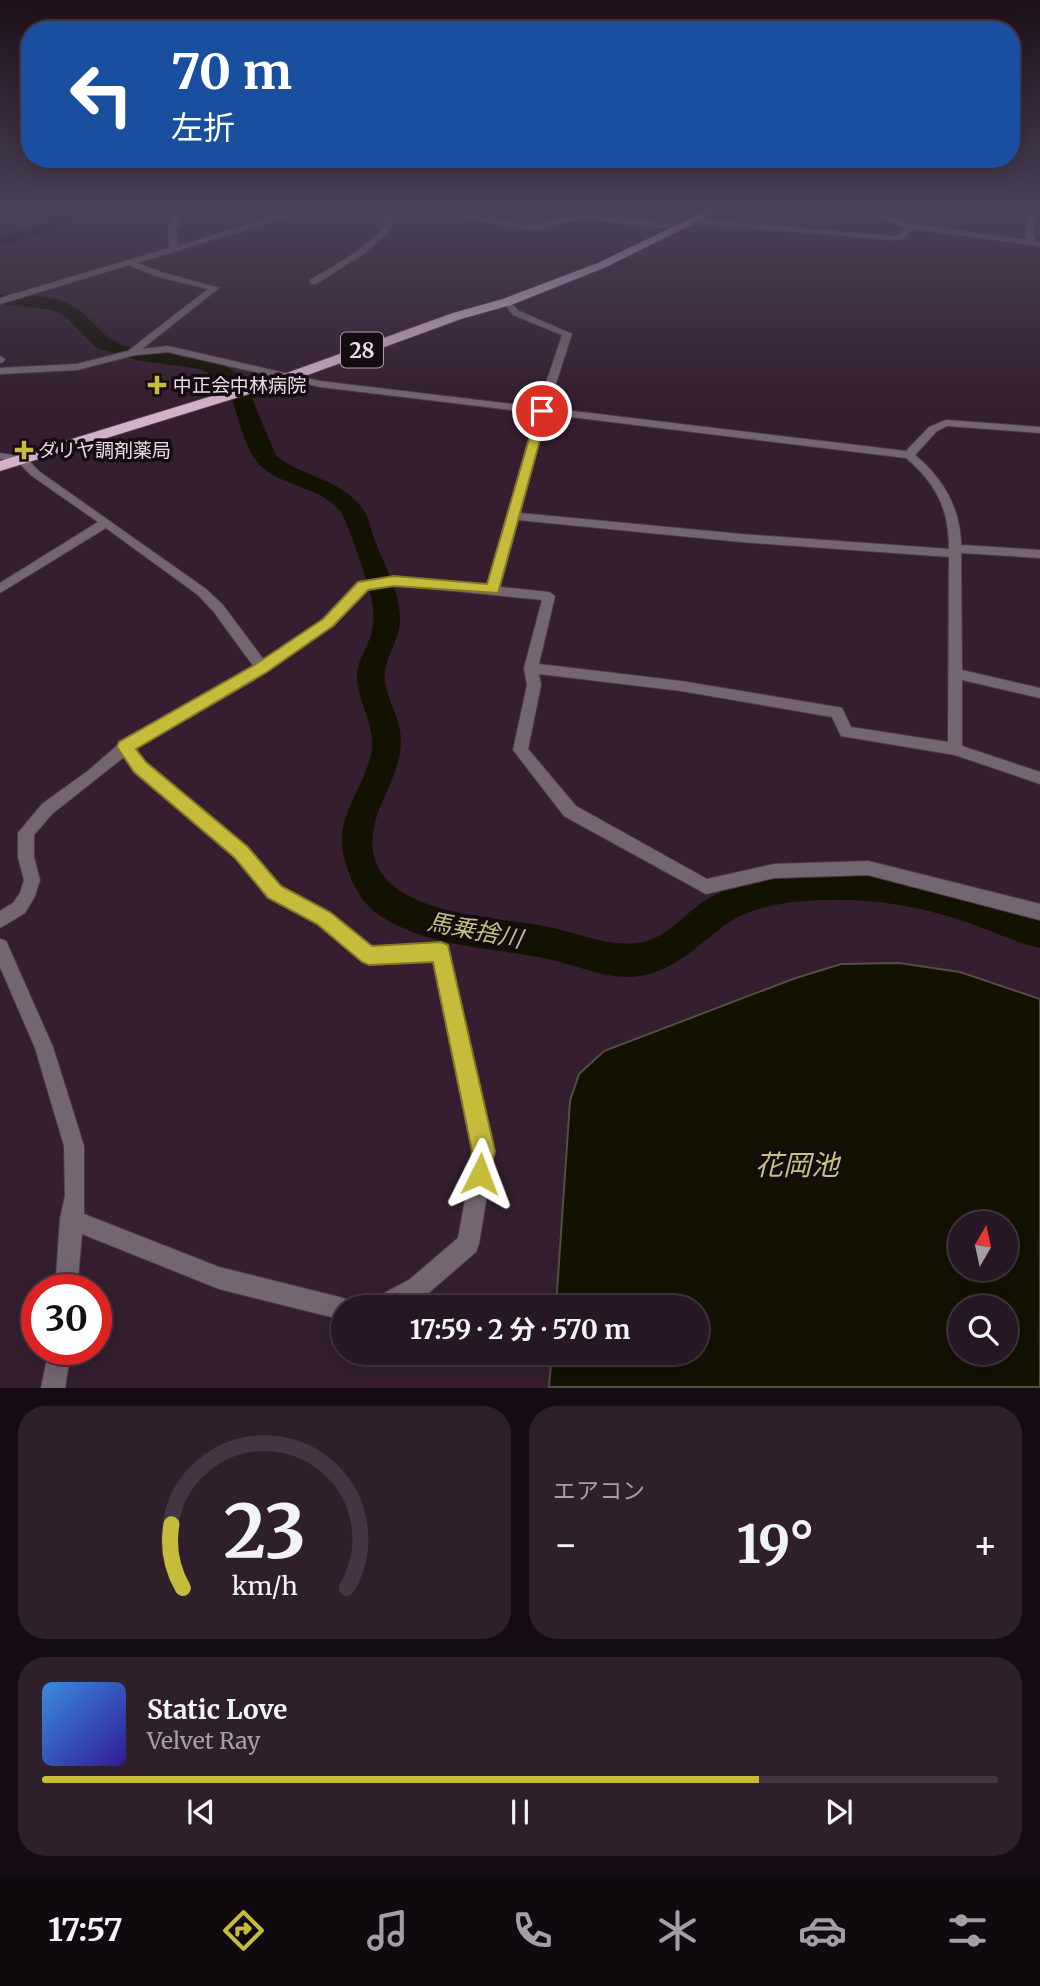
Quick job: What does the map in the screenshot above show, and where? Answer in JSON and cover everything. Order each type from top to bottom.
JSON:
[{"type":"highway","name":"28","points":[[0,466],[289,377],[457,316],[507,302],[574,276]]},
{"type":"street","points":[[0,302],[87,276]]},
{"type":"street","points":[[131,352],[215,288],[165,276]]},
{"type":"street","points":[[313,282],[324,276]]},
{"type":"street","points":[[493,590],[542,411],[567,334],[516,313],[507,302]]},
{"type":"street","points":[[0,371],[77,366],[131,352],[168,349],[320,384],[909,455],[931,475],[947,498],[955,526],[955,749]]},
{"type":"street","points":[[909,455],[933,429],[946,423],[1040,430]]},
{"type":"street","points":[[0,456],[21,459],[36,474],[201,592],[218,608],[262,668]]},
{"type":"street","points":[[514,516],[741,538],[1040,554]]},
{"type":"street","points":[[0,589],[105,523]]},
{"type":"street","points":[[0,920],[19,908],[27,895],[32,880],[26,857],[26,833],[47,809],[94,775],[125,747],[262,668],[328,623],[363,585],[394,581],[549,596],[531,668],[534,685],[520,750],[570,811],[706,887],[774,872],[868,868],[1040,912]]},
{"type":"street","points":[[531,668],[681,685],[837,712],[846,732],[955,749],[1040,778]]},
{"type":"street","points":[[954,673],[1040,693]]},
{"type":"street","points":[[125,747],[140,767],[242,852],[274,892],[323,918],[369,955],[441,952],[484,1151],[468,1244],[417,1288],[404,1295]]},
{"type":"street","points":[[0,947],[44,1047],[74,1146],[75,1196],[67,1274]]},
{"type":"street","points":[[71,1219],[219,1278],[331,1306]]},
{"type":"street","points":[[53,1388],[57,1365]]},
{"type":"water","name":"花岡池","points":[[899,963],[960,972],[1040,999],[1040,1387],[549,1387],[551,1365],[709,1365],[709,1295],[557,1295],[570,1101],[579,1074],[604,1051],[793,979],[841,964]]},
{"type":"waterway","name":"馬乗捨川","points":[[0,299],[59,306],[72,313],[104,344],[136,354],[206,365],[236,384]]},
{"type":"waterway","name":"馬乗捨川","points":[[241,396],[257,440],[268,461],[337,497],[354,514],[384,595],[386,630],[373,661],[371,682],[386,732],[386,753],[361,813],[357,839],[359,856],[369,882],[387,902],[410,915],[437,925],[549,943],[604,958],[626,960],[637,960],[664,952],[712,915],[738,901],[772,891],[809,886],[861,885],[896,890],[959,904],[1012,925],[1040,932]]},
{"type":"place","name":"中正会中林病院","points":[[157,385]]},
{"type":"place","name":"ダリヤ調剤薬局","points":[[24,450]]},
{"type":"route","points":[[480,1174],[484,1151],[441,952],[369,955],[323,918],[274,892],[242,852],[140,767],[125,747],[262,668],[328,623],[363,585],[394,581],[493,590],[542,411]]}]
